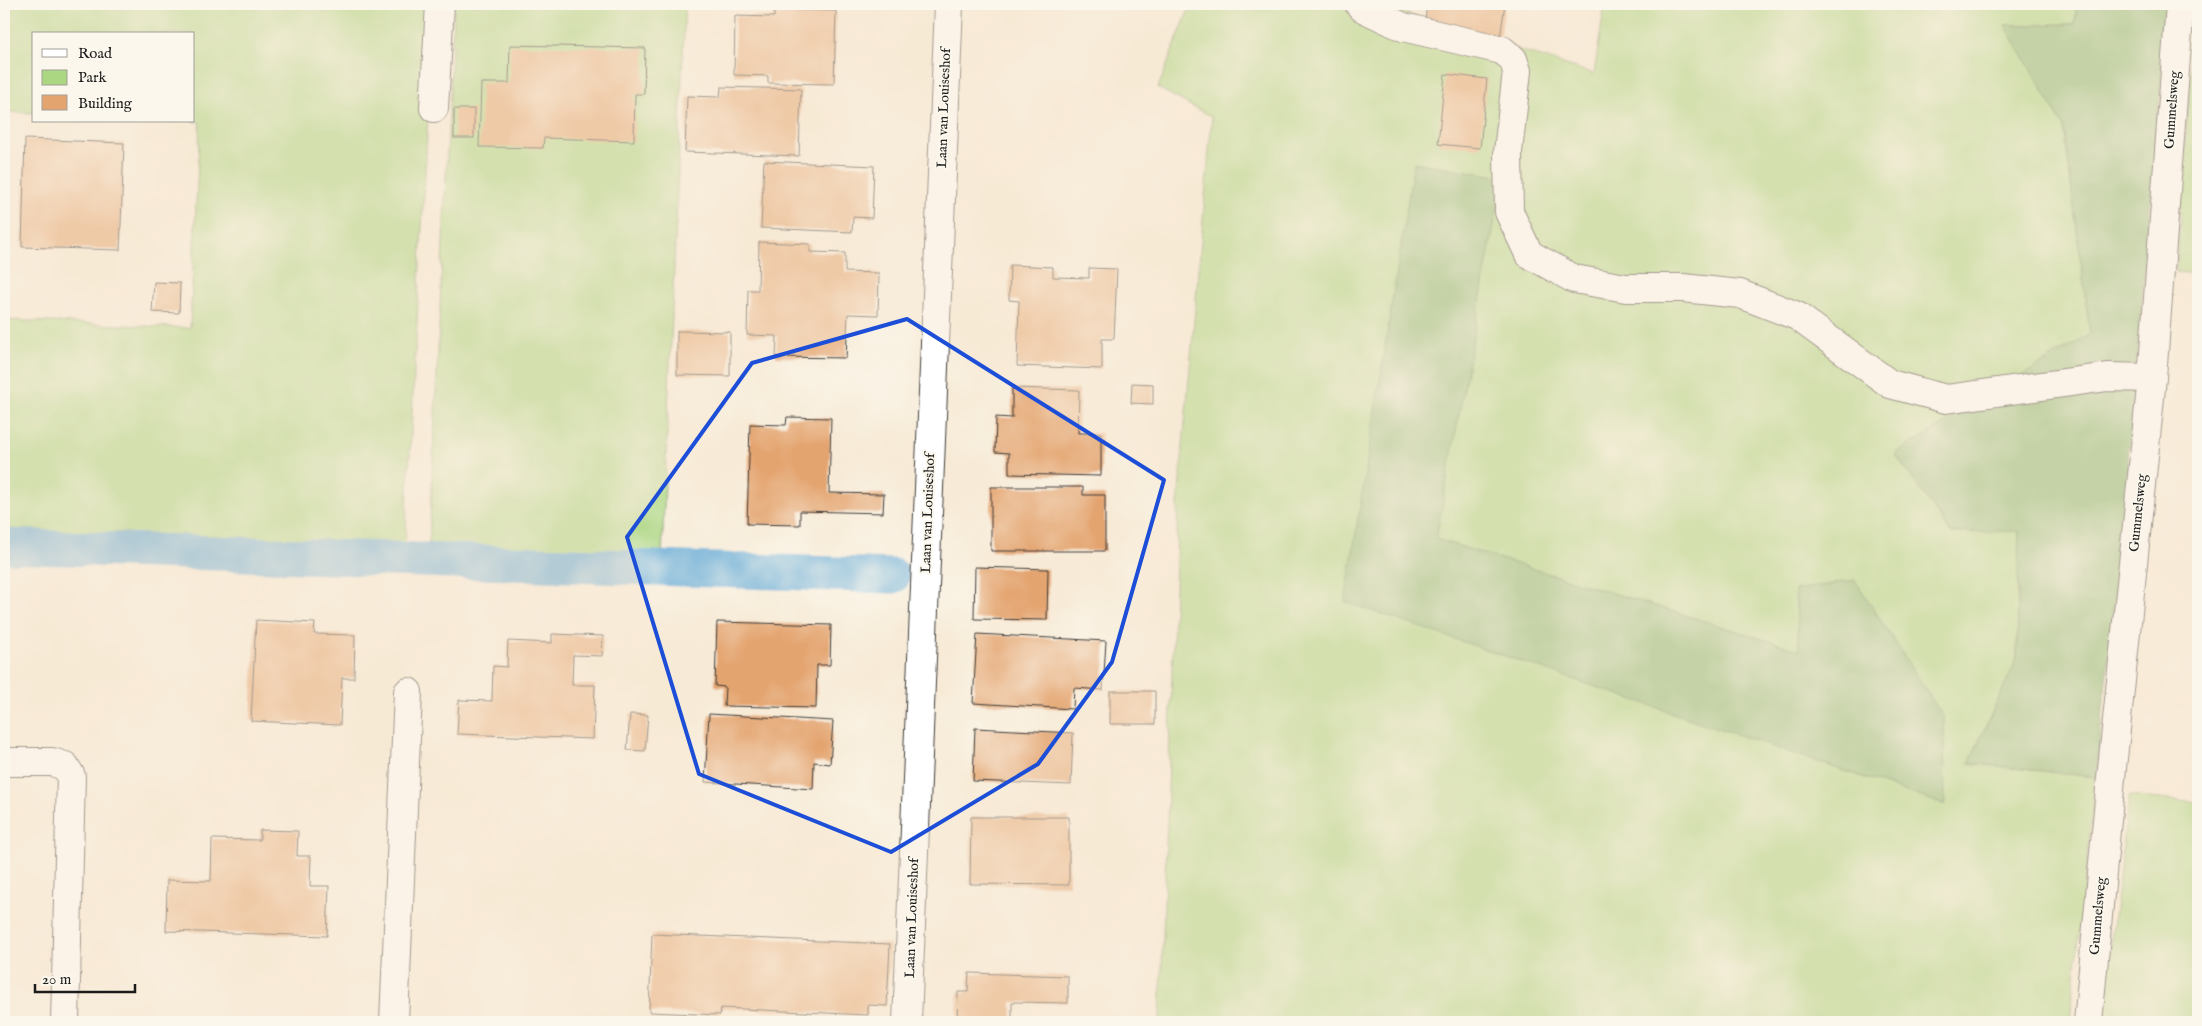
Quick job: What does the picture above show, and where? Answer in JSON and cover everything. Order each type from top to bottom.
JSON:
[{"type":"street","points":[[434,108],[440,4]]},
{"type":"street","name":"Laan van Louiseshof","points":[[908,1022],[949,4]]},
{"type":"street","points":[[1359,4],[1362,8],[1403,27],[1502,50],[1513,60],[1517,71],[1508,152],[1509,212],[1529,254],[1574,279],[1626,288],[1683,288],[1740,294],[1797,316],[1890,384],[1946,399],[2108,376],[2152,378]]},
{"type":"street","name":"Gummelsweg","points":[[2088,1022],[2110,778],[2152,378],[2180,4]]},
{"type":"street","points":[[394,1022],[408,692]]},
{"type":"street","points":[[4,762],[52,762],[65,766],[71,776],[65,1022]]},
{"type":"highlighted area","points":[[907,319],[1164,480],[1112,662],[1038,764],[891,852],[699,774],[627,537],[752,363]]},
{"type":"green space","points":[[4,4],[434,4],[405,543],[4,529],[4,320],[190,328],[200,122],[195,121],[195,32],[32,32],[32,113],[4,112]]},
{"type":"green space","points":[[454,4],[685,4],[662,555],[429,544]]},
{"type":"green space","points":[[1191,4],[1377,4],[1594,74],[1605,4],[2077,4],[2075,24],[2006,25],[2064,127],[2090,334],[1895,454],[1951,533],[2019,530],[2017,659],[1969,763],[2096,777],[2070,1022],[1160,1022],[1178,503],[1212,117],[1158,88]]},
{"type":"green space","points":[[2077,4],[2168,4],[2121,538],[2096,777],[1969,763],[2017,659],[2019,531],[1951,533],[1895,454],[2090,334],[2064,127],[2005,25],[2075,24]]},
{"type":"green space","points":[[2195,4],[2198,4],[2198,274],[2176,272]]},
{"type":"green space","points":[[1414,162],[1503,177],[1436,539],[1799,650],[1795,590],[1855,580],[1944,718],[1945,805],[1345,602]]},
{"type":"green space","points":[[2129,796],[2198,803],[2198,1022],[2101,1022]]},
{"type":"building","points":[[1427,4],[1505,4],[1500,38],[1424,29]]},
{"type":"building","points":[[774,9],[836,11],[834,84],[768,83],[768,76],[734,75],[735,16],[774,17]]},
{"type":"building","points":[[510,45],[645,48],[644,94],[635,94],[634,141],[544,138],[543,148],[479,147],[481,83],[509,83]]},
{"type":"building","points":[[1445,74],[1487,79],[1480,148],[1438,144]]},
{"type":"building","points":[[721,87],[801,89],[799,156],[685,152],[687,96],[720,97]]},
{"type":"building","points":[[454,109],[474,109],[474,138],[454,138]]},
{"type":"building","points":[[25,139],[124,143],[120,250],[22,247]]},
{"type":"building","points":[[764,161],[874,166],[872,218],[853,217],[852,232],[761,228]]},
{"type":"building","points":[[759,242],[810,244],[810,252],[845,253],[845,272],[879,273],[878,315],[848,314],[846,358],[776,357],[777,336],[747,335],[748,290],[758,290]]},
{"type":"building","points":[[1010,265],[1053,267],[1053,277],[1089,278],[1089,268],[1117,269],[1114,339],[1102,339],[1102,369],[1017,366],[1019,301],[1009,300]]},
{"type":"building","points":[[154,282],[180,283],[179,313],[152,312]]},
{"type":"building","points":[[677,331],[730,332],[730,376],[677,375]]},
{"type":"building","points":[[1132,383],[1153,384],[1153,404],[1131,403]]},
{"type":"building","points":[[1012,388],[1079,390],[1078,433],[1101,433],[1101,476],[1009,474],[1009,453],[995,452],[996,417],[1012,418]]},
{"type":"building","points":[[787,417],[831,418],[829,493],[884,494],[883,513],[800,511],[800,525],[747,524],[750,424],[786,425]]},
{"type":"building","points":[[991,487],[1083,487],[1083,495],[1105,495],[1105,551],[991,551]]},
{"type":"building","points":[[975,567],[1048,569],[1047,620],[974,619]]},
{"type":"building","points":[[256,620],[315,623],[314,634],[355,635],[354,678],[342,678],[340,725],[251,721]]},
{"type":"building","points":[[717,622],[831,625],[830,665],[817,665],[816,708],[724,706],[725,687],[715,686]]},
{"type":"building","points":[[552,634],[603,636],[602,656],[573,655],[572,685],[595,685],[593,739],[457,734],[459,700],[492,701],[493,666],[507,667],[508,641],[552,643]]},
{"type":"building","points":[[977,634],[1106,641],[1103,690],[1074,688],[1073,709],[973,703]]},
{"type":"building","points":[[1110,691],[1155,691],[1155,724],[1110,724]]},
{"type":"building","points":[[630,714],[648,715],[645,751],[627,750]]},
{"type":"building","points":[[709,714],[833,721],[830,764],[814,762],[813,789],[705,782]]},
{"type":"building","points":[[975,728],[1073,733],[1071,785],[973,781]]},
{"type":"building","points":[[971,817],[1069,817],[1069,885],[970,884]]},
{"type":"building","points":[[260,830],[298,831],[297,856],[311,856],[310,886],[329,886],[327,936],[166,931],[167,880],[211,881],[212,839],[260,840]]},
{"type":"building","points":[[652,934],[890,944],[887,1006],[868,1005],[868,1015],[721,1008],[720,1015],[649,1012]]},
{"type":"building","points":[[969,973],[1068,976],[1068,1003],[1012,1002],[1012,1022],[957,1022],[958,992],[968,992]]},
{"type":"waterway","points":[[4,546],[893,576]]}]
